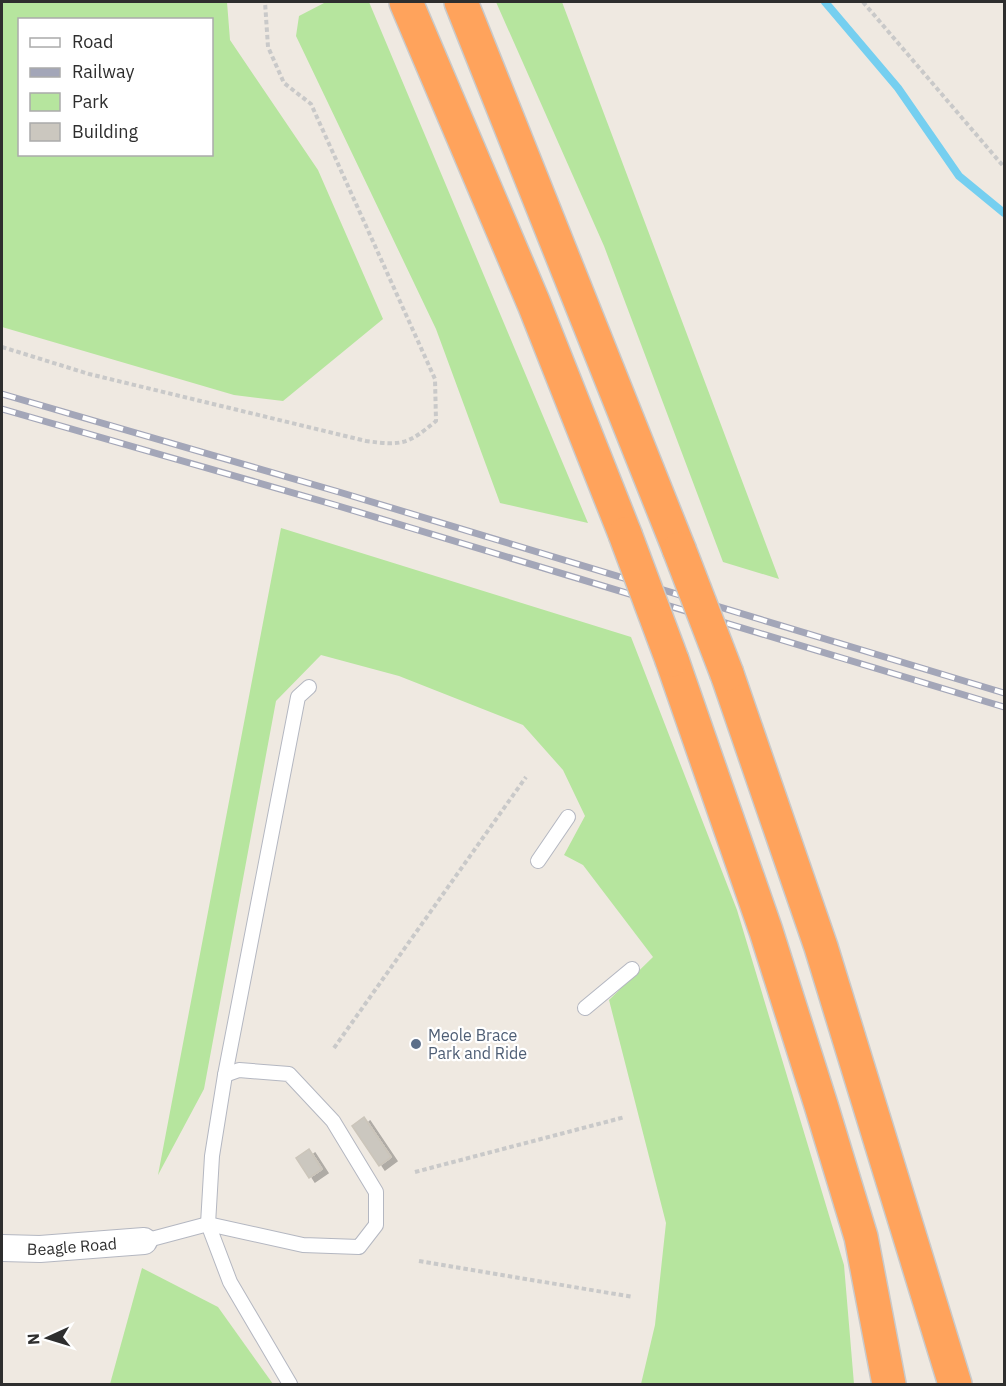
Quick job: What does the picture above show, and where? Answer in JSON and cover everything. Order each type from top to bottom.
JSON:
[{"type":"highway","points":[[406,2],[534,304],[672,660],[766,931],[822,1105],[861,1237],[889,1384]]},
{"type":"highway","points":[[461,2],[727,674],[820,947],[955,1382]]},
{"type":"street","name":"Beagle Road","points":[[2,1248],[40,1249],[144,1241]]},
{"type":"lane","points":[[290,1384],[230,1282],[207,1224],[212,1156],[242,981],[298,697],[309,687]]},
{"type":"lane","points":[[538,861],[568,817]]},
{"type":"lane","points":[[585,1008],[632,969]]},
{"type":"lane","points":[[144,1241],[207,1224],[303,1245],[359,1247],[375,1226],[376,1192],[333,1120],[289,1074],[239,1070],[225,1075]]},
{"type":"path","points":[[2,347],[89,374],[366,441],[397,446],[419,435],[436,421],[435,380],[311,104],[284,83],[268,48],[264,2]]},
{"type":"path","points":[[863,2],[1005,167]]},
{"type":"path","points":[[334,1048],[526,777]]},
{"type":"path","points":[[415,1172],[626,1117]]},
{"type":"path","points":[[419,1261],[633,1298]]},
{"type":"green space","points":[[2,2],[227,2],[230,40],[318,170],[383,319],[283,401],[234,395],[2,327]]},
{"type":"green space","points":[[326,2],[369,2],[588,523],[500,503],[436,329],[296,36],[299,16]]},
{"type":"green space","points":[[496,2],[562,2],[779,579],[723,562],[604,246]]},
{"type":"green space","points":[[281,528],[631,637],[737,910],[844,1265],[854,1384],[641,1384],[655,1325],[666,1223],[609,1000],[653,957],[583,865],[564,855],[585,816],[563,770],[523,725],[399,676],[321,655],[276,701],[204,1089],[158,1175]]},
{"type":"green space","points":[[142,1268],[218,1307],[273,1384],[110,1384]]},
{"type":"building","points":[[364,1117],[391,1157],[379,1166],[352,1126]]},
{"type":"building","points":[[309,1149],[322,1169],[309,1178],[296,1158]]},
{"type":"waterway","points":[[825,2],[898,88],[959,176],[1004,213]]},
{"type":"railway","points":[[2,394],[339,492],[1004,693]]},
{"type":"railway","points":[[2,409],[335,505],[1004,707]]},
{"type":"place","name":"Meole Brace Park and Ride","points":[[416,1044]]}]
